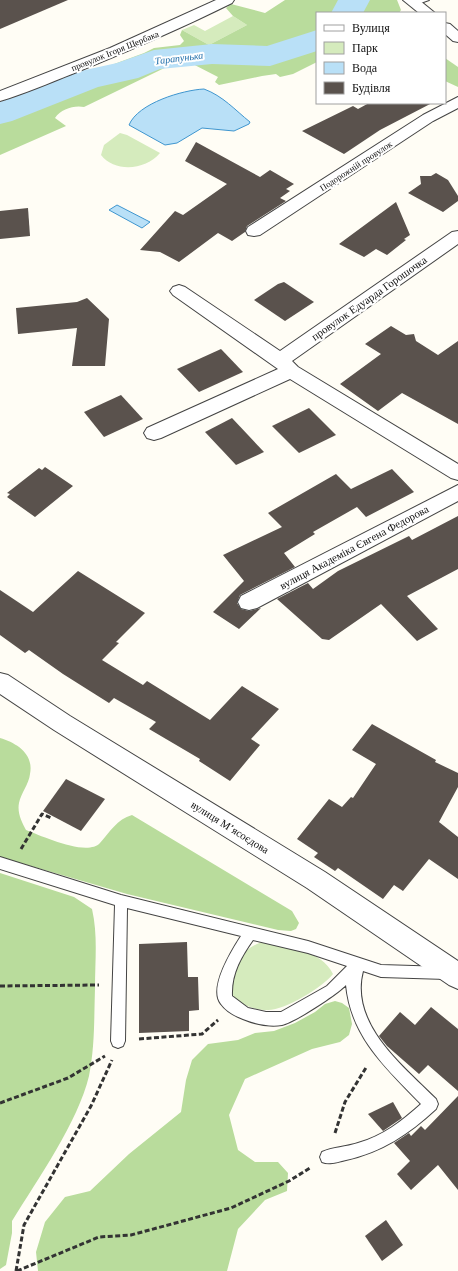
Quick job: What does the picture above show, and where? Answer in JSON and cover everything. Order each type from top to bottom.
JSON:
[{"type":"street","name":"провулок Ігоря Щербака","points":[[0,96],[108,56],[173,27],[227,0]]},
{"type":"street","points":[[417,1],[427,12]]},
{"type":"street","points":[[446,28],[458,38]]},
{"type":"street","name":"Подорожній провулок","points":[[254,231],[428,118],[458,102]]},
{"type":"street","name":"провулок Едуарда Горошочка","points":[[286,365],[458,236]]},
{"type":"street","name":"вулиця Академіка Євгена Федорова","points":[[180,291],[286,365],[458,477],[250,602]]},
{"type":"street","points":[[154,433],[286,365]]},
{"type":"street","name":"вулиця Мʼясоєдова","points":[[0,682],[62,723],[316,880],[456,975]]},
{"type":"lane","points":[[6,865],[122,901],[308,947],[380,971],[456,975]]},
{"type":"lane","points":[[117,1045],[122,901]]},
{"type":"lane","points":[[251,932],[227,972],[224,992],[225,999],[230,1004],[246,1014],[259,1018],[282,1018],[332,990],[358,963]]},
{"type":"lane","points":[[327,1157],[353,1153],[380,1144],[412,1122],[431,1104],[378,1050],[363,1023],[352,994],[352,982],[358,963]]},
{"type":"path","points":[[6,865],[42,814],[51,818]]},
{"type":"path","points":[[0,986],[119,985]]},
{"type":"path","points":[[0,1102],[68,1078],[117,1045],[202,1034],[215,1023],[230,1004]]},
{"type":"path","points":[[16,1271],[24,1224],[91,1106],[107,1074],[117,1045]]},
{"type":"path","points":[[16,1271],[99,1237],[131,1235],[231,1208],[289,1181],[327,1157],[345,1102],[378,1050]]},
{"type":"green space","points":[[285,0],[397,0],[401,10],[400,12],[316,12],[316,62],[293,74],[280,77],[276,74],[219,85],[215,82],[218,77],[183,59],[84,107],[72,107],[64,110],[55,118],[66,126],[0,155],[0,106],[154,48],[180,45],[184,41],[180,35],[182,30],[209,45],[247,25],[233,16],[226,8],[231,4],[265,13]]},
{"type":"green space","points":[[233,16],[247,25],[209,45],[182,30],[194,25],[205,31]]},
{"type":"green space","points":[[446,59],[458,67],[458,87],[446,81]]},
{"type":"green space","points":[[120,133],[127,135],[160,153],[154,159],[139,166],[122,167],[114,165],[101,155],[104,145]]},
{"type":"green space","points":[[0,738],[18,746],[23,750],[27,755],[31,767],[27,785],[20,799],[19,807],[20,817],[26,830],[75,847],[94,847],[100,843],[118,823],[132,815],[292,911],[299,923],[296,929],[291,931],[278,930],[127,894],[0,857]]},
{"type":"green space","points":[[0,873],[74,897],[92,909],[96,948],[94,1032],[89,1076],[84,1094],[67,1131],[12,1221],[12,1233],[6,1265],[0,1269]]},
{"type":"green space","points":[[262,942],[312,954],[328,966],[333,974],[321,985],[303,997],[283,1007],[263,1010],[243,1005],[233,996],[233,976],[239,961],[246,951],[252,946]]},
{"type":"green space","points":[[335,1001],[342,1003],[349,1008],[352,1024],[349,1035],[340,1042],[312,1049],[245,1079],[229,1115],[238,1150],[255,1162],[278,1162],[288,1173],[287,1191],[265,1200],[238,1229],[227,1271],[38,1271],[36,1252],[45,1222],[65,1197],[90,1191],[129,1154],[181,1112],[186,1080],[192,1060],[208,1044],[238,1040],[255,1033],[274,1031],[295,1023],[315,1012],[325,1004]]},
{"type":"water","points":[[204,89],[217,95],[250,122],[249,124],[234,131],[202,128],[177,143],[165,145],[129,125],[134,117],[151,104],[173,95]]},
{"type":"water","points":[[117,205],[150,222],[142,228],[109,210]]},
{"type":"building","points":[[0,0],[68,0],[0,29]]},
{"type":"building","points":[[367,104],[430,104],[380,130],[344,154],[302,131],[353,106],[358,109]]},
{"type":"building","points":[[196,142],[260,177],[270,170],[294,184],[286,189],[290,191],[280,198],[286,201],[247,226],[245,232],[232,241],[218,233],[179,262],[160,252],[140,250],[175,211],[183,215],[227,184],[185,161]]},
{"type":"building","points":[[436,173],[448,180],[458,196],[458,201],[443,212],[408,193],[421,184],[420,176],[431,176]]},
{"type":"building","points":[[396,202],[410,235],[387,255],[376,249],[364,257],[339,244]]},
{"type":"building","points":[[28,208],[30,236],[0,239],[0,211]]},
{"type":"building","points":[[284,282],[314,302],[285,321],[254,300],[278,284]]},
{"type":"building","points":[[87,298],[109,319],[105,366],[72,366],[77,328],[18,334],[16,308],[77,302]]},
{"type":"building","points":[[391,326],[406,335],[414,334],[416,341],[438,355],[458,341],[458,424],[402,393],[378,411],[340,384],[381,354],[365,344]]},
{"type":"building","points":[[221,349],[243,372],[199,392],[177,369]]},
{"type":"building","points":[[121,395],[143,419],[104,437],[84,412]]},
{"type":"building","points":[[309,408],[336,435],[299,453],[272,426]]},
{"type":"building","points":[[232,418],[264,452],[236,465],[205,432]]},
{"type":"building","points":[[45,467],[73,486],[35,517],[7,497],[10,494],[7,493],[39,468],[42,470]]},
{"type":"building","points":[[392,469],[414,492],[366,517],[357,507],[313,532],[315,534],[284,553],[295,567],[240,595],[237,603],[241,609],[249,611],[261,608],[239,629],[213,612],[244,581],[223,555],[282,527],[268,513],[336,474],[351,489]]},
{"type":"building","points":[[458,516],[458,569],[407,596],[438,629],[417,641],[381,604],[329,640],[322,639],[277,599],[308,583],[313,589],[338,571],[409,536],[412,540]]},
{"type":"building","points":[[78,571],[145,613],[116,642],[119,643],[102,660],[143,685],[147,681],[210,720],[242,686],[279,709],[251,739],[260,745],[230,781],[199,761],[200,759],[149,729],[156,722],[114,698],[109,703],[63,674],[29,650],[25,653],[0,635],[0,590],[33,612]]},
{"type":"building","points":[[372,724],[436,760],[435,762],[458,773],[458,787],[439,822],[458,837],[458,879],[429,859],[403,891],[394,885],[383,899],[338,868],[335,871],[314,857],[318,853],[297,839],[329,799],[342,807],[351,797],[353,798],[376,764],[352,750]]},
{"type":"building","points":[[66,779],[105,799],[81,831],[43,811]]},
{"type":"building","points":[[187,942],[188,977],[198,977],[199,1010],[189,1011],[189,1031],[139,1033],[139,944]]},
{"type":"building","points":[[431,1007],[458,1029],[458,1091],[428,1065],[419,1074],[387,1046],[379,1036],[400,1012],[415,1025]]},
{"type":"building","points":[[458,1096],[458,1190],[438,1165],[411,1190],[397,1174],[410,1161],[394,1143],[409,1133],[411,1136],[421,1126],[425,1130]]},
{"type":"building","points":[[393,1102],[402,1118],[383,1131],[368,1114]]},
{"type":"building","points":[[386,1220],[403,1245],[382,1261],[365,1236]]},
{"type":"waterway","name":"Тарапунька","points":[[348,12],[354,0]]},
{"type":"waterway","name":"Тарапунька","points":[[0,114],[88,79],[126,71],[154,60],[212,54],[270,56],[316,40]]}]
